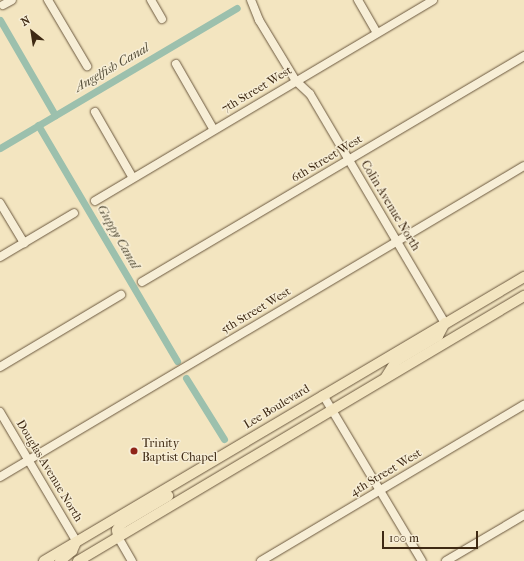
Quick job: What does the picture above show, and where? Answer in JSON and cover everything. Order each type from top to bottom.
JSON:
[{"type":"main road","name":"Lee Boulevard","points":[[44,561],[524,276]]},
{"type":"main road","points":[[78,561],[524,296]]},
{"type":"main road","points":[[385,378],[396,361],[438,336],[445,323]]},
{"type":"main road","points":[[118,537],[117,530],[121,524],[194,479],[200,468]]},
{"type":"main road","points":[[60,561],[72,551],[77,542]]},
{"type":"street","points":[[3,5],[12,0]]},
{"type":"street","points":[[48,0],[87,66]]},
{"type":"street","points":[[151,0],[162,19]]},
{"type":"street","name":"Colin Avenue North","points":[[251,0],[259,20],[296,81],[310,94],[445,323]]},
{"type":"street","points":[[358,0],[377,33]]},
{"type":"street","name":"7th Street West","points":[[95,201],[433,0]]},
{"type":"street","name":"6th Street West","points":[[142,282],[524,56]]},
{"type":"street","points":[[176,64],[214,130]]},
{"type":"street","points":[[95,112],[134,178]]},
{"type":"street","name":"5th Street West","points":[[0,477],[524,166]]},
{"type":"street","points":[[0,203],[24,243]]},
{"type":"street","points":[[0,257],[74,213]]},
{"type":"street","points":[[0,367],[121,295]]},
{"type":"street","points":[[323,395],[422,561]]},
{"type":"street","name":"4th Street West","points":[[261,561],[524,405]]},
{"type":"street","name":"Douglas Avenue North","points":[[0,412],[77,542]]},
{"type":"street","points":[[446,561],[524,515]]},
{"type":"street","points":[[118,537],[132,561]]},
{"type":"waterway","name":"Angelfish Canal","points":[[0,148],[237,8]]},
{"type":"waterway","points":[[0,20],[55,115]]},
{"type":"waterway","name":"Guppy Canal","points":[[38,125],[177,361]]},
{"type":"waterway","name":"Guppy Canal","points":[[186,378],[224,439]]},
{"type":"place","name":"Trinity Baptist Chapel","points":[[134,451]]}]
